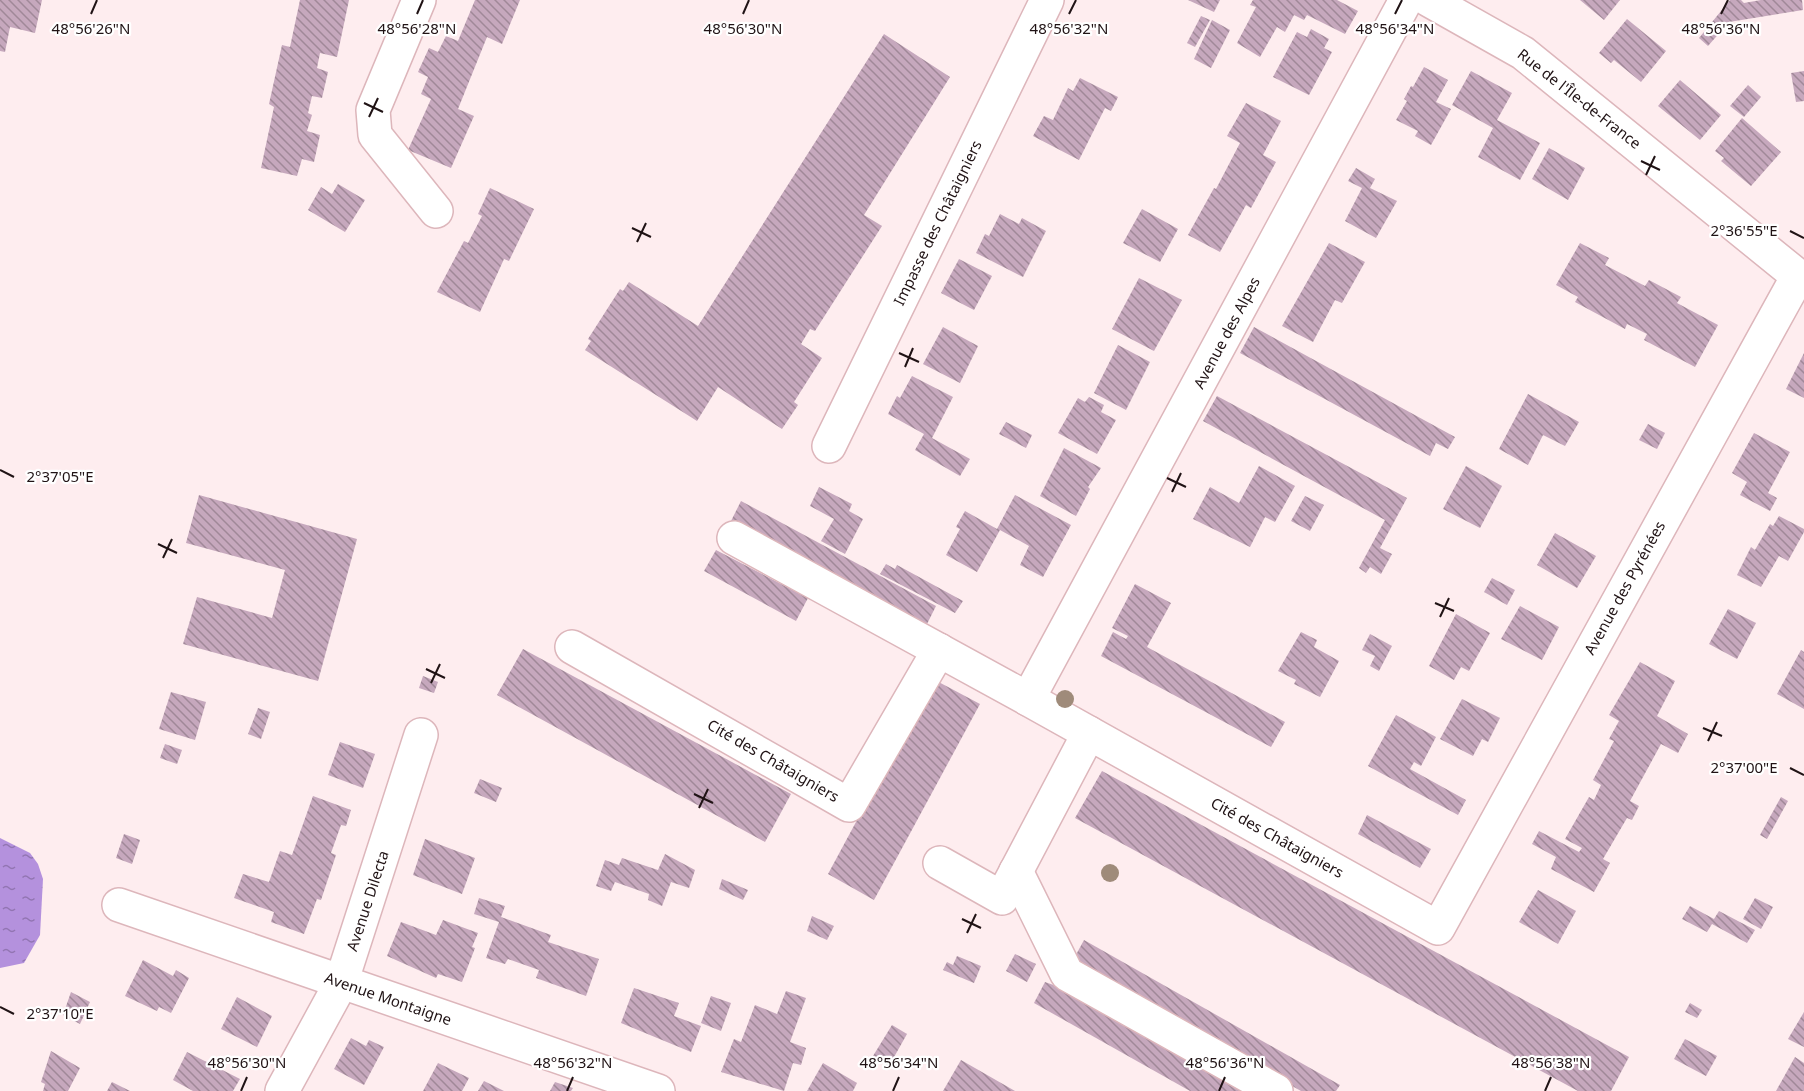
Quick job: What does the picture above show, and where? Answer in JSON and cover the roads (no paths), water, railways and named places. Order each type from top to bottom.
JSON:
[{"type":"street","points":[[419,0],[373,110],[375,135],[436,211]]},
{"type":"street","name":"Impasse des Châtaigniers","points":[[829,446],[1047,0]]},
{"type":"street","name":"Avenue des Alpes","points":[[1028,699],[1406,0]]},
{"type":"street","name":"Rue de l'Île-de-France","points":[[1429,0],[1523,53],[1801,278]]},
{"type":"street","name":"Avenue des Pyrénées","points":[[1453,901],[1801,278]]},
{"type":"street","name":"Cité des Châtaigniers","points":[[734,538],[1438,928],[1453,901]]},
{"type":"street","name":"Cité des Châtaigniers","points":[[572,647],[849,805],[939,650]]},
{"type":"street","points":[[940,863],[1002,898],[1089,733]]},
{"type":"street","name":"Avenue Dilecta","points":[[282,1091],[341,983],[421,735]]},
{"type":"street","points":[[1016,871],[1067,974],[1276,1091]]},
{"type":"street","name":"Avenue Montaigne","points":[[119,905],[658,1091]]},
{"type":"water","points":[[0,838],[30,853],[38,864],[43,879],[40,935],[24,963],[0,968]]}]
